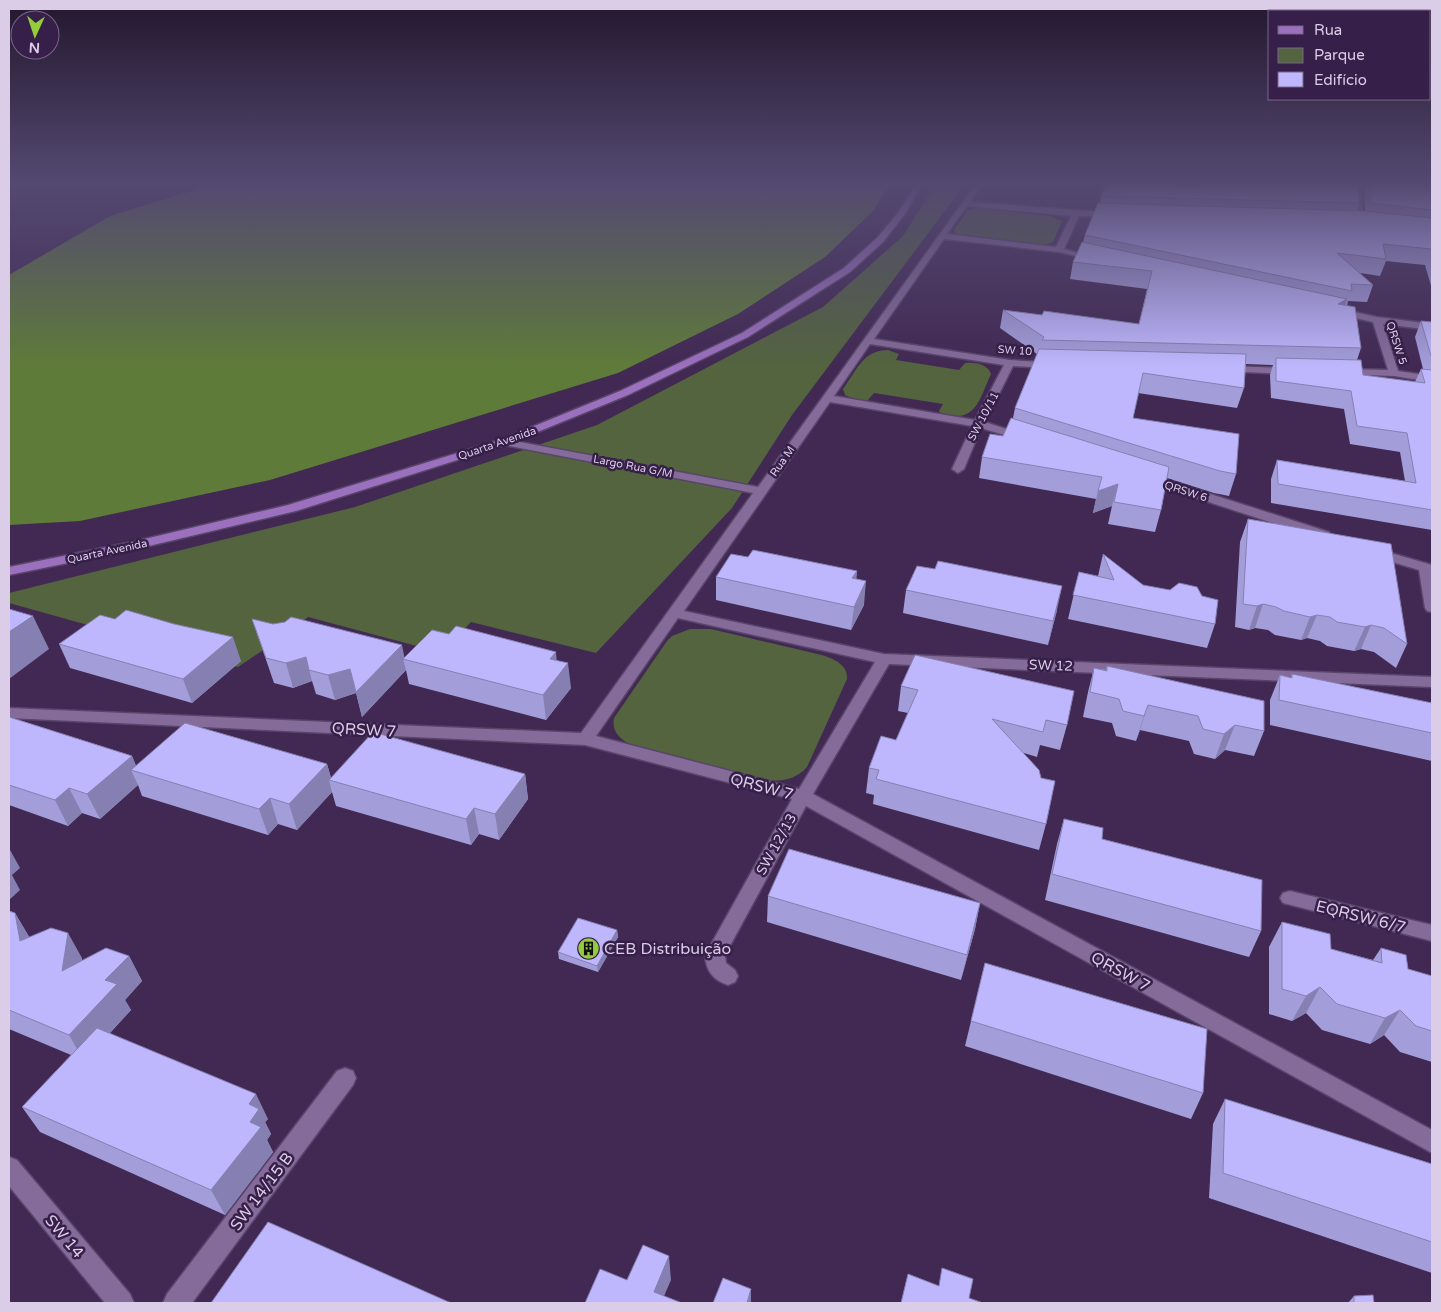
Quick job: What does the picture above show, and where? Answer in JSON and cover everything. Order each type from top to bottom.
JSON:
[{"type":"main road","name":"Quarta Avenida","points":[[9,571],[132,546],[292,508],[504,442],[624,393],[688,364],[745,335],[847,270],[874,245]]},
{"type":"street","name":"Rua M","points":[[585,739],[935,245]]},
{"type":"street","points":[[1019,245],[1059,250],[1107,261]]},
{"type":"street","points":[[1059,250],[1061,245]]},
{"type":"street","name":"QRSW 5","points":[[1328,310],[1377,320],[1432,327]]},
{"type":"street","name":"QRSW 5","points":[[1377,320],[1394,373]]},
{"type":"street","name":"SW 10","points":[[868,341],[1010,364],[1060,365]]},
{"type":"street","name":"SW 10/11","points":[[958,468],[973,432],[1010,364]]},
{"type":"street","points":[[1219,369],[1299,371]]},
{"type":"street","points":[[1329,372],[1394,373],[1432,379]]},
{"type":"street","points":[[827,398],[979,424],[1036,442]]},
{"type":"street","name":"Largo Rua G/M","points":[[504,442],[762,491]]},
{"type":"street","name":"QRSW 6","points":[[1131,473],[1340,540]]},
{"type":"street","points":[[1359,547],[1429,569],[1432,608]]},
{"type":"street","name":"SW 12","points":[[675,612],[884,659],[1432,682]]},
{"type":"street","name":"SW 12/13","points":[[728,976],[719,972],[715,963],[715,956],[803,796],[884,659]]},
{"type":"street","name":"QRSW 7","points":[[9,713],[585,739],[803,796],[1432,1142]]},
{"type":"street","name":"EQRSW 6/7","points":[[1290,898],[1432,933]]},
{"type":"street","name":"SW 14/15 B","points":[[176,1303],[345,1078]]},
{"type":"street","name":"SW 14","points":[[9,1168],[121,1303]]},
{"type":"green space","points":[[60,245],[837,245],[825,257],[738,314],[618,373],[270,480],[80,521],[9,525],[9,275]]},
{"type":"green space","points":[[893,245],[919,245],[792,415],[732,508],[596,653],[471,622],[458,636],[428,649],[308,617],[294,629],[238,667],[9,603],[9,593],[355,507],[597,425],[823,307]]},
{"type":"green space","points":[[888,350],[899,354],[896,360],[959,370],[965,363],[977,363],[987,368],[991,374],[975,408],[962,416],[941,414],[939,411],[943,404],[874,393],[868,400],[856,400],[845,395],[843,389],[861,362],[872,353]]},
{"type":"green space","points":[[690,629],[711,629],[822,655],[843,666],[847,679],[807,767],[803,771],[789,779],[767,780],[634,746],[618,735],[614,728],[614,718],[667,641],[672,636]]},
{"type":"building","points":[[1081,245],[1097,245],[1347,299],[1338,304],[1355,307],[1361,348],[1042,340],[1044,337],[1003,310],[1042,315],[1044,311],[1139,324],[1152,271],[1073,262]]},
{"type":"building","points":[[1134,245],[1383,245],[1386,259],[1337,253],[1373,285],[1351,284],[1352,291]]},
{"type":"building","points":[[1395,245],[1432,245],[1432,253],[1431,249]]},
{"type":"building","points":[[1421,321],[1432,322],[1432,356],[1431,356]]},
{"type":"building","points":[[1039,349],[1246,354],[1244,388],[1143,373],[1133,418],[1239,434],[1236,474],[1220,471],[1015,408]]},
{"type":"building","points":[[1276,358],[1361,360],[1363,375],[1425,383],[1421,369],[1432,370],[1432,510],[1278,484],[1277,460],[1416,483],[1407,433],[1357,426],[1351,391],[1276,381]]},
{"type":"building","points":[[1011,418],[1169,467],[1161,510],[1114,502],[1118,484],[1098,491],[1102,477],[982,457],[990,434],[1003,436]]},
{"type":"building","points":[[1248,519],[1391,544],[1407,644],[1384,628],[1337,622],[1330,617],[1317,615],[1310,617],[1263,604],[1257,606],[1243,604]]},
{"type":"building","points":[[753,550],[857,571],[852,578],[866,581],[854,607],[716,577],[731,554],[748,557]]},
{"type":"building","points":[[1103,554],[1143,585],[1170,590],[1179,583],[1197,587],[1202,596],[1218,600],[1215,624],[1073,595],[1079,572],[1114,580]]},
{"type":"building","points":[[938,561],[1062,586],[1053,621],[906,590],[917,566],[935,569]]},
{"type":"building","points":[[9,609],[33,616],[9,632]]},
{"type":"building","points":[[126,610],[174,624],[233,637],[183,679],[59,644],[100,615],[115,619]]},
{"type":"building","points":[[291,617],[402,645],[356,692],[350,669],[328,675],[309,670],[306,657],[286,663],[266,658],[252,619],[273,624],[285,622]]},
{"type":"building","points":[[456,626],[556,652],[550,659],[568,663],[543,695],[403,659],[432,630],[449,634]]},
{"type":"building","points":[[915,655],[1074,691],[1067,725],[1046,720],[1043,732],[992,719],[1039,770],[1041,778],[1055,781],[1046,824],[876,779],[879,770],[869,768],[881,736],[896,740],[918,690],[901,686]]},
{"type":"building","points":[[1107,666],[1264,701],[1264,731],[1235,725],[1224,734],[1203,729],[1198,716],[1148,705],[1144,716],[1123,711],[1119,699],[1090,692],[1094,668],[1107,671]]},
{"type":"building","points":[[1292,674],[1432,703],[1432,733],[1279,700],[1280,675],[1292,678]]},
{"type":"building","points":[[9,717],[132,756],[87,794],[69,788],[55,800],[9,785]]},
{"type":"building","points":[[185,723],[327,764],[289,804],[270,798],[259,809],[131,770]]},
{"type":"building","points":[[373,732],[525,774],[495,814],[474,808],[466,819],[329,780]]},
{"type":"building","points":[[1064,819],[1103,828],[1102,839],[1262,880],[1261,931],[1052,874]]},
{"type":"building","points":[[789,849],[980,903],[967,955],[768,896]]},
{"type":"building","points":[[9,911],[15,913],[20,941],[51,928],[68,933],[62,971],[106,948],[129,956],[105,980],[117,984],[69,1035],[9,1010]]},
{"type":"building","name":"CEB Distribuição","points":[[578,918],[617,930],[597,966],[558,952]]},
{"type":"building","points":[[1282,922],[1330,934],[1331,949],[1382,963],[1381,948],[1406,955],[1408,969],[1432,976],[1432,1031],[1416,1026],[1400,1010],[1385,1018],[1337,1004],[1320,987],[1306,996],[1282,989]]},
{"type":"building","points":[[985,963],[1207,1029],[1203,1093],[971,1021]]},
{"type":"building","points":[[97,1028],[256,1094],[249,1104],[259,1109],[250,1122],[261,1127],[211,1190],[22,1107]]},
{"type":"building","points":[[1225,1099],[1432,1164],[1432,1242],[1223,1173]]},
{"type":"building","points":[[268,1222],[451,1303],[211,1303]]},
{"type":"building","points":[[643,1245],[669,1256],[654,1292],[682,1303],[585,1303],[600,1269],[627,1280]]},
{"type":"building","points":[[942,1268],[973,1279],[969,1298],[983,1303],[901,1303],[908,1274],[939,1286]]},
{"type":"building","points":[[723,1278],[751,1289],[747,1303],[713,1303]]},
{"type":"building","points":[[1373,1295],[1374,1303],[1354,1303],[1354,1296]]},
{"type":"place","name":"CEB Distribuição","points":[[588,948]]}]
